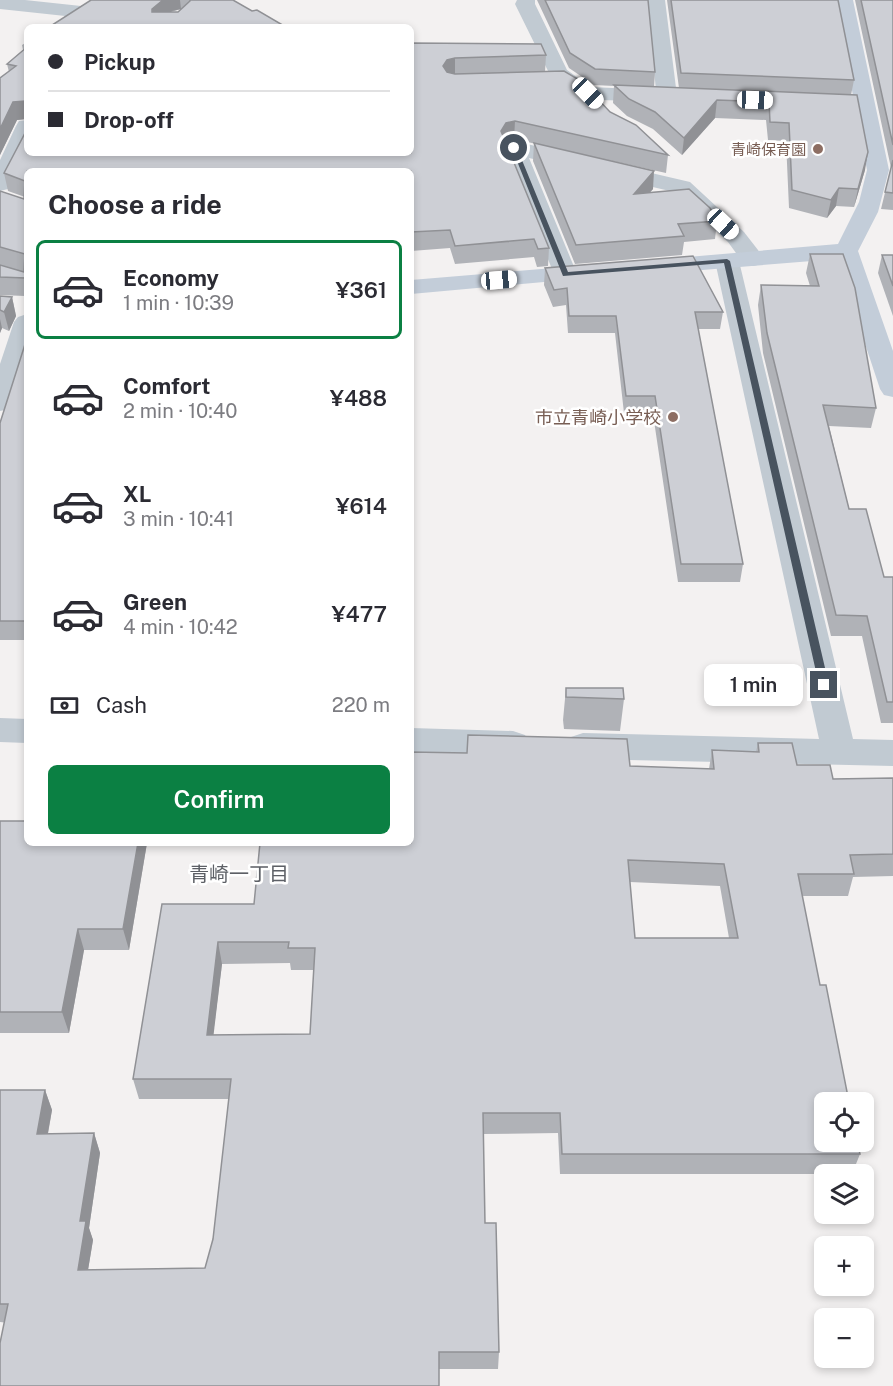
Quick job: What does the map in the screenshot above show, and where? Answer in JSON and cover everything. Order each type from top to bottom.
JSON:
[{"type":"street","points":[[0,3],[84,12],[109,0]]},
{"type":"street","points":[[526,0],[525,4],[558,73],[588,93],[610,116]]},
{"type":"street","points":[[656,0],[667,96]]},
{"type":"street","points":[[844,0],[878,170],[875,193],[861,227],[846,251]]},
{"type":"street","points":[[546,83],[569,80]]},
{"type":"street","points":[[588,93],[690,97]]},
{"type":"street","points":[[841,104],[865,105]]},
{"type":"street","points":[[3,194],[24,134]]},
{"type":"street","points":[[565,274],[514,148],[680,178],[736,237],[839,752]]},
{"type":"street","points":[[239,168],[248,164],[247,156]]},
{"type":"street","points":[[414,287],[846,251]]},
{"type":"street","points":[[846,251],[893,389]]},
{"type":"street","points":[[0,403],[21,311]]},
{"type":"street","points":[[0,730],[24,731]]},
{"type":"street","points":[[414,741],[893,753]]},
{"type":"building","points":[[91,0],[163,0],[152,9],[152,12],[178,12],[190,0],[233,0],[252,11],[257,10],[281,24],[54,24]]},
{"type":"building","points":[[545,0],[648,0],[655,72],[595,69],[570,53]]},
{"type":"building","points":[[671,0],[838,0],[854,80],[681,73]]},
{"type":"building","points":[[861,0],[893,0],[893,145]]},
{"type":"building","points":[[414,43],[541,44],[546,55],[455,58],[447,60],[443,66],[447,72],[455,74],[564,71],[581,81],[610,112],[636,125],[668,155],[515,121],[506,123],[501,131],[549,248],[538,249],[534,239],[455,246],[450,230],[414,232],[414,168],[24,168],[24,181],[4,173],[24,135],[24,156],[414,156]]},
{"type":"building","points":[[24,50],[24,101],[13,102],[0,129],[0,78],[16,66],[7,64]]},
{"type":"building","points":[[614,85],[857,95],[868,152],[858,189],[839,188],[831,200],[792,190],[789,123],[770,122],[769,102],[717,100],[684,138],[655,112],[629,99]]},
{"type":"building","points":[[534,143],[654,171],[634,194],[689,189],[710,208],[717,221],[678,224],[684,236],[576,245]]},
{"type":"building","points":[[893,160],[893,193],[885,192]]},
{"type":"building","points":[[0,191],[24,199],[24,254],[0,247]]},
{"type":"building","points":[[810,254],[843,254],[855,288],[876,408],[823,405],[849,509],[866,509],[884,577],[893,577],[893,702],[887,702],[867,616],[836,615],[767,333],[761,285],[819,286]]},
{"type":"building","points":[[882,255],[893,255],[893,286]]},
{"type":"building","points":[[693,256],[723,312],[695,312],[743,564],[681,564],[655,396],[626,396],[616,316],[569,316],[567,288],[554,290],[545,268]]},
{"type":"building","points":[[0,265],[24,272],[24,278],[0,277]]},
{"type":"building","points":[[0,296],[12,297],[4,312],[0,310]]},
{"type":"building","points":[[24,347],[24,621],[0,621],[0,423]]},
{"type":"building","points":[[566,688],[623,688],[624,699],[566,697]]},
{"type":"building","points":[[468,735],[627,739],[630,766],[714,769],[712,750],[759,752],[758,743],[792,743],[797,765],[830,765],[833,779],[893,778],[893,854],[850,855],[854,874],[798,874],[820,985],[826,985],[847,1092],[814,1092],[814,1152],[860,1152],[860,1154],[562,1154],[560,1113],[483,1113],[485,1223],[496,1223],[499,1352],[439,1352],[439,1386],[0,1386],[0,1343],[8,1304],[0,1304],[0,1090],[45,1090],[37,1134],[94,1133],[80,1221],[86,1221],[78,1270],[205,1268],[213,1239],[231,1079],[133,1079],[162,904],[254,904],[260,846],[414,846],[414,752],[467,753]],"holes":[[[628,860],[724,864],[738,938],[635,938]],[[218,942],[289,942],[288,948],[315,948],[310,1034],[207,1035]]]},
{"type":"building","points":[[0,821],[24,821],[24,846],[137,846],[123,929],[78,929],[62,1012],[0,1012]]},
{"type":"place","name":"青崎保育園","points":[[818,149]]},
{"type":"place","name":"市立青崎小学校","points":[[673,417]]},
{"type":"district","name":"青崎一丁目","points":[[239,874]]},
{"type":"route","points":[[514,148],[565,274],[727,261],[824,685]]}]
